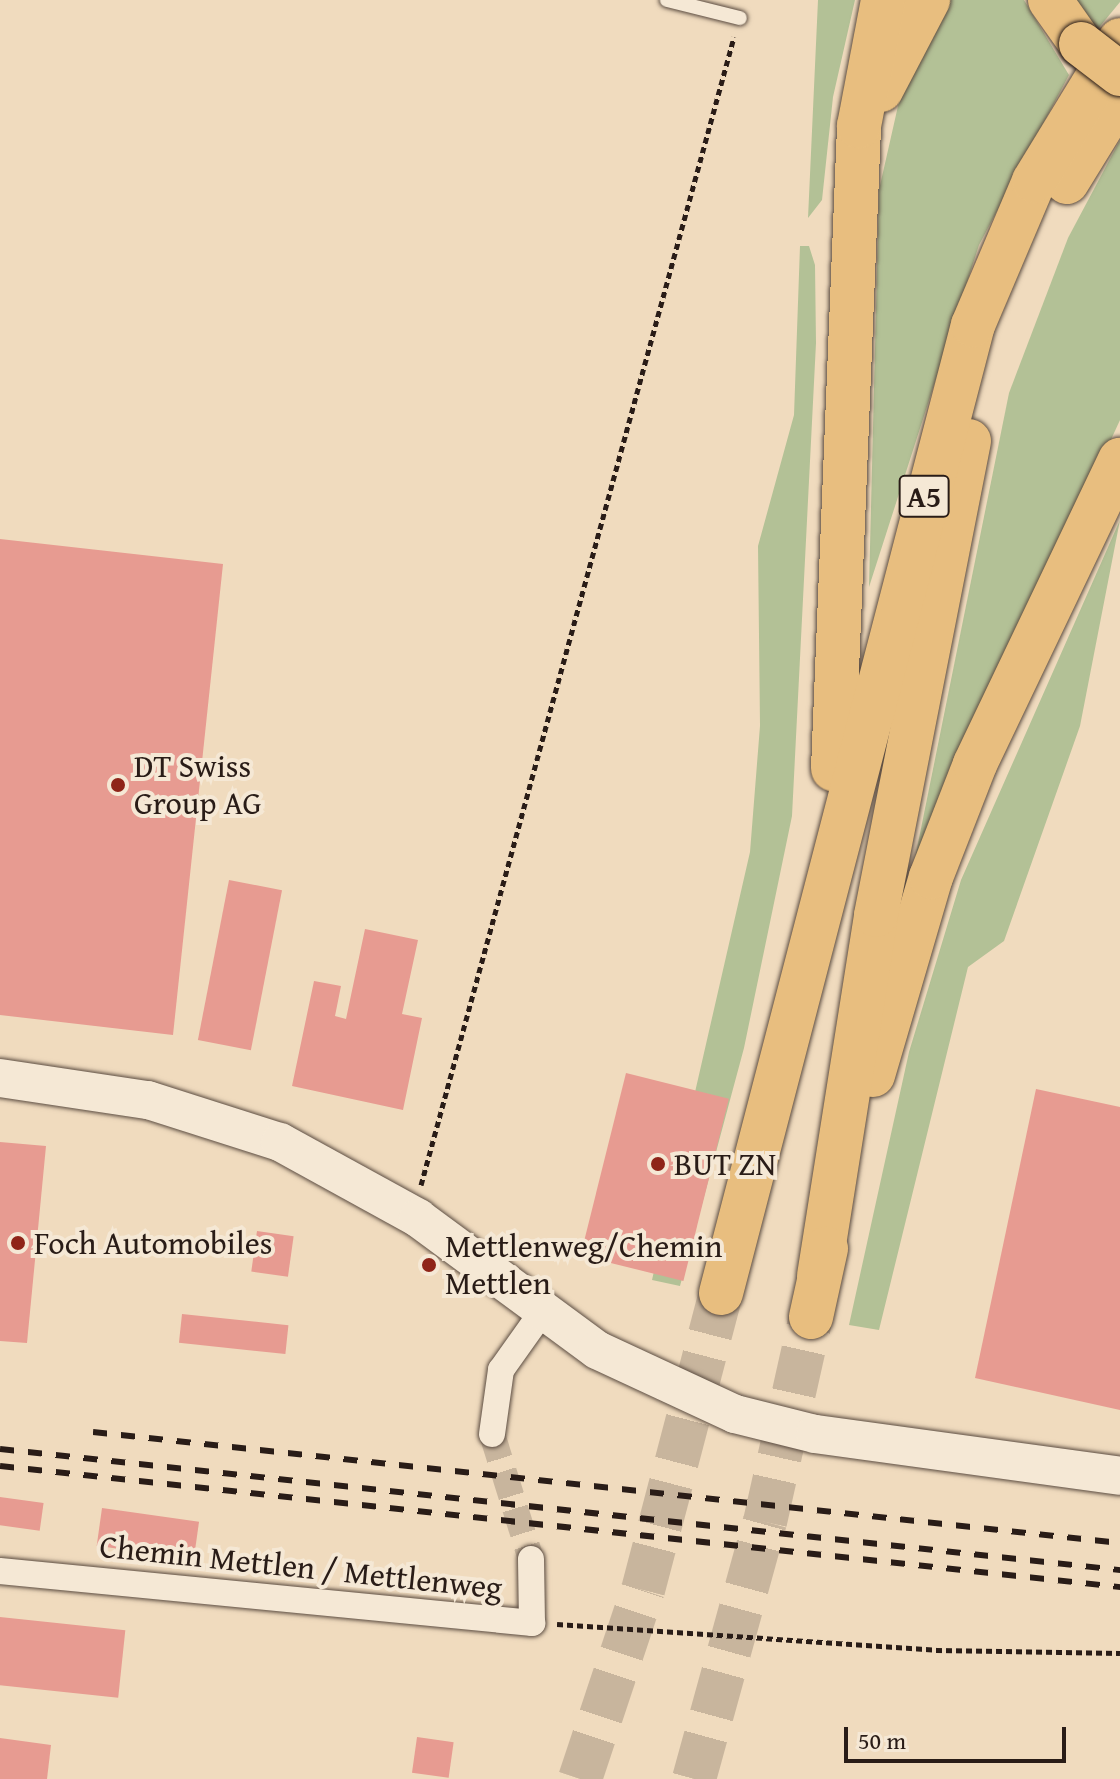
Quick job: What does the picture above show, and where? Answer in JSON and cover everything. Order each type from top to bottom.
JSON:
[{"type":"highway","points":[[798,981],[838,729],[854,221],[864,84],[883,0]]},
{"type":"highway","points":[[854,221],[877,102],[928,0]]},
{"type":"highway","points":[[1050,0],[1101,42],[1120,74]]},
{"type":"highway","name":"A5","points":[[721,1293],[798,981],[973,325],[1034,181],[1101,42]]},
{"type":"highway","name":"A5","points":[[1120,96],[1066,183],[1023,278],[966,455],[848,1072],[815,1296],[931,877],[975,764],[1120,460]]},
{"type":"main road","points":[[0,1078],[148,1100],[280,1142],[405,1210],[597,1350],[735,1414],[815,1434],[1120,1476]]},
{"type":"street","points":[[492,1434],[501,1370],[543,1311]]},
{"type":"street","name":"Chemin Mettlen / Mettlenweg","points":[[0,1571],[532,1623],[531,1559]]},
{"type":"lane","points":[[667,0],[740,18]]},
{"type":"path","points":[[405,1210],[421,1185],[740,18]]},
{"type":"path","points":[[532,1623],[936,1650],[1120,1653]]},
{"type":"green space","points":[[818,0],[855,0],[833,97],[822,200],[808,218]]},
{"type":"green space","points":[[947,0],[1024,0],[1069,75],[979,245],[869,587],[879,190],[905,75]]},
{"type":"green space","points":[[1073,0],[1120,0],[1120,2],[1097,30]]},
{"type":"green space","points":[[1120,140],[1120,420],[912,873],[1009,393],[1068,238]]},
{"type":"green space","points":[[800,246],[809,246],[815,265],[816,343],[792,816],[744,1048],[680,1286],[652,1280],[750,852],[760,726],[758,546],[794,415]]},
{"type":"green space","points":[[1120,520],[1080,726],[1004,941],[968,967],[879,1330],[849,1325],[909,1052],[961,880]]},
{"type":"building","name":"DT Swiss Group AG","points":[[0,539],[223,564],[173,1035],[0,1015]]},
{"type":"building","points":[[229,880],[282,890],[251,1050],[198,1040]]},
{"type":"building","points":[[365,929],[418,940],[402,1014],[422,1018],[403,1110],[292,1086],[314,981],[341,986],[335,1016],[346,1019]]},
{"type":"building","name":"BUT ZN","points":[[626,1073],[729,1099],[683,1281],[581,1255]]},
{"type":"building","points":[[1036,1089],[1120,1107],[1120,1410],[975,1378]]},
{"type":"building","name":"Foch Automobiles","points":[[0,1142],[46,1146],[27,1343],[0,1341]]},
{"type":"building","points":[[257,1231],[294,1236],[288,1277],[251,1272]]},
{"type":"building","points":[[182,1314],[288,1325],[285,1354],[179,1343]]},
{"type":"building","points":[[0,1497],[44,1503],[40,1531],[0,1525]]},
{"type":"building","points":[[102,1508],[199,1522],[194,1559],[97,1546]]},
{"type":"building","points":[[0,1617],[125,1630],[118,1698],[0,1685]]},
{"type":"building","points":[[417,1737],[454,1742],[449,1778],[412,1773]]},
{"type":"building","points":[[0,1738],[51,1745],[47,1779],[0,1779]]},
{"type":"tunnel","points":[[580,1779],[643,1590],[721,1293]]},
{"type":"tunnel","points":[[694,1779],[765,1522],[811,1317]]},
{"type":"tunnel","points":[[492,1434],[531,1559]]},
{"type":"railway","points":[[93,1432],[1120,1543]]},
{"type":"railway","points":[[0,1449],[1120,1570]]},
{"type":"railway","points":[[0,1466],[1120,1587]]},
{"type":"place","name":"DT Swiss Group AG","points":[[118,785]]},
{"type":"place","name":"BUT ZN","points":[[658,1164]]},
{"type":"place","name":"Foch Automobiles","points":[[18,1243]]},
{"type":"place","name":"Mettlenweg/Chemin Mettlen","points":[[429,1265]]}]
